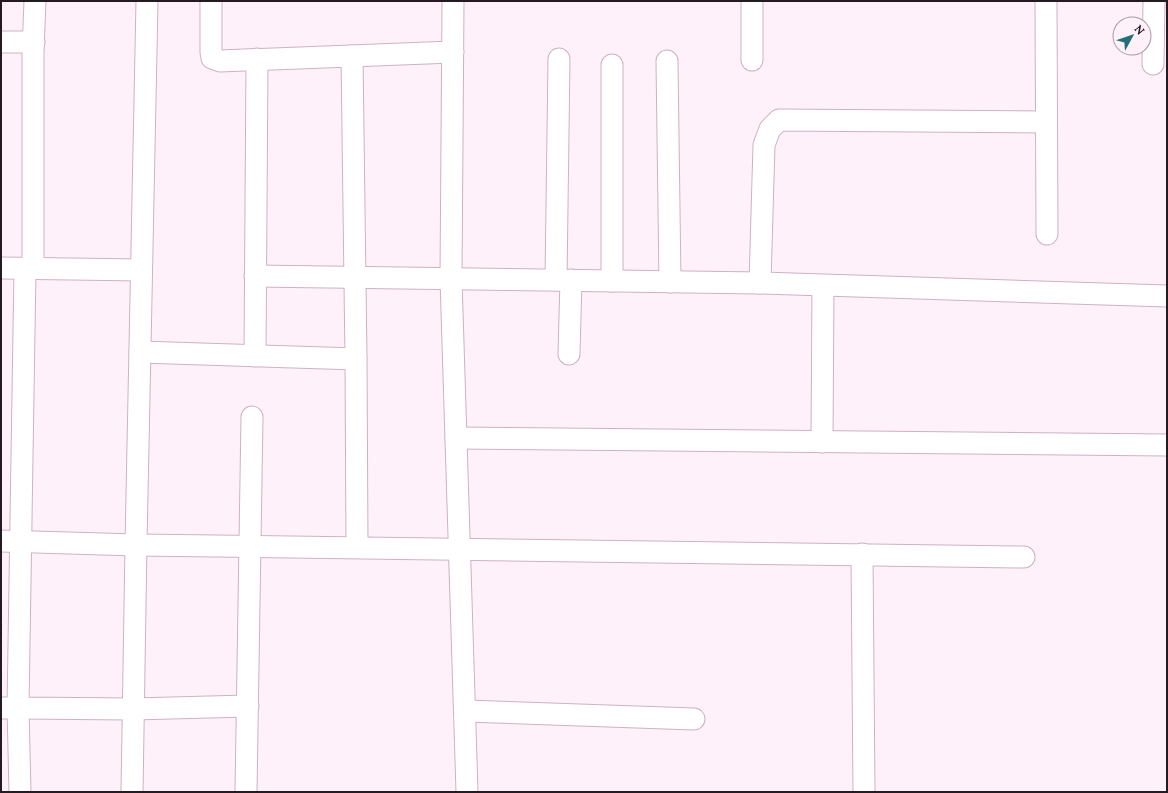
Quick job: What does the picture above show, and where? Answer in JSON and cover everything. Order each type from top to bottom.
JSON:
[{"type":"street","points":[[20,792],[9,708],[11,541],[29,269],[35,1]]},
{"type":"street","points":[[132,792],[147,1]]},
{"type":"street","points":[[211,1],[211,52],[212,58],[220,61],[453,52]]},
{"type":"street","points":[[453,1],[451,279],[465,711],[466,792]]},
{"type":"street","points":[[752,1],[752,60]]},
{"type":"street","points":[[1046,1],[1047,234]]},
{"type":"street","points":[[1153,64],[1154,1]]},
{"type":"street","points":[[1,42],[34,42]]},
{"type":"street","points":[[352,56],[357,547]]},
{"type":"street","points":[[255,356],[257,59]]},
{"type":"street","points":[[559,59],[563,280],[569,354]]},
{"type":"street","points":[[667,61],[670,282]]},
{"type":"street","points":[[612,65],[612,282]]},
{"type":"street","points":[[760,283],[764,145],[770,129],[779,120],[1046,122]]},
{"type":"street","points":[[1,268],[141,270]]},
{"type":"street","points":[[255,276],[760,283],[1167,296]]},
{"type":"street","points":[[822,442],[824,286]]},
{"type":"street","points":[[140,352],[356,359]]},
{"type":"street","points":[[246,792],[252,417]]},
{"type":"street","points":[[456,438],[1167,445]]},
{"type":"street","points":[[11,541],[136,545],[459,548],[1024,557]]},
{"type":"street","points":[[862,554],[864,792]]},
{"type":"street","points":[[9,708],[133,709],[248,706]]},
{"type":"street","points":[[465,711],[694,719]]}]
